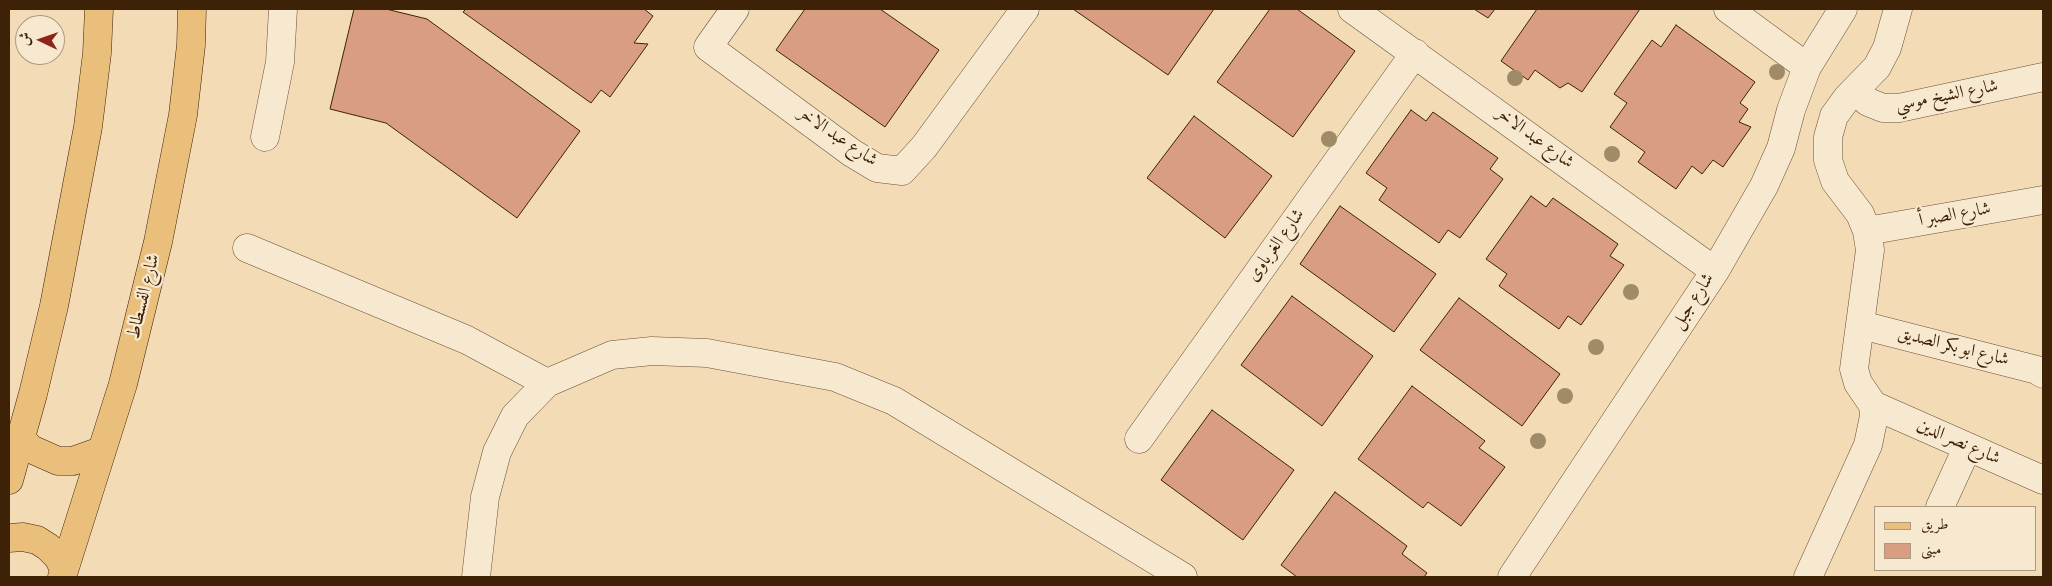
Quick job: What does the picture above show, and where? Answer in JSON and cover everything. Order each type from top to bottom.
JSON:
[{"type":"main road","points":[[9,480],[54,306],[88,127],[97,53],[99,9]]},
{"type":"main road","name":"شارع الفسطاط","points":[[63,573],[123,384],[172,174],[183,115],[191,45],[192,9]]},
{"type":"main road","points":[[21,439],[31,449],[58,461],[73,461],[101,451]]},
{"type":"main road","points":[[9,538],[23,537],[42,544],[58,557],[63,573]]},
{"type":"street","points":[[265,137],[280,62],[283,9]]},
{"type":"street","name":"شارع عبد الاخر","points":[[735,9],[708,46],[860,158],[877,168],[902,171],[924,147],[1025,9]]},
{"type":"street","name":"شارع عبد الاخر","points":[[1352,9],[1715,271]]},
{"type":"street","points":[[1728,9],[1807,67]]},
{"type":"street","name":"شارع جبل","points":[[1512,577],[1715,271],[1764,186],[1782,148],[1791,110],[1807,67],[1843,9]]},
{"type":"street","points":[[1820,573],[1868,445],[1874,416],[1873,405],[1855,377],[1870,250],[1867,231],[1860,214],[1835,181],[1828,160],[1828,138],[1834,116],[1877,67],[1887,48],[1898,9]]},
{"type":"street","name":"شارع الغرباوى","points":[[1139,439],[1414,53]]},
{"type":"street","name":"شارع الشيخ موسي","points":[[1856,91],[1868,102],[1882,108],[1899,108],[2043,77]]},
{"type":"street","name":"شارع الصبر أ","points":[[1867,231],[2043,200]]},
{"type":"street","points":[[247,248],[467,340],[547,383]]},
{"type":"street","name":"شارع ابو بكر الصديق","points":[[1861,325],[2041,371]]},
{"type":"street","points":[[476,577],[484,497],[497,452],[516,416],[547,383],[612,355],[652,350],[707,353],[835,377],[894,401],[1183,577]]},
{"type":"street","name":"شارع نصر الدين","points":[[1873,405],[2043,480]]},
{"type":"street","points":[[1940,506],[1967,448]]},
{"type":"building","points":[[354,9],[386,9],[427,19],[580,131],[517,218],[386,123],[330,109]]},
{"type":"building","points":[[466,9],[644,9],[653,16],[634,43],[648,44],[610,97],[601,90],[591,103],[463,12]]},
{"type":"building","points":[[805,9],[880,9],[939,50],[885,127],[776,50]]},
{"type":"building","points":[[1073,9],[1214,9],[1168,75]]},
{"type":"building","points":[[1270,9],[1297,9],[1355,51],[1293,137],[1217,82]]},
{"type":"building","points":[[1474,9],[1495,9],[1488,18]]},
{"type":"building","points":[[1537,9],[1640,9],[1582,92],[1568,83],[1560,88],[1535,70],[1528,80],[1501,61]]},
{"type":"building","points":[[1676,25],[1755,82],[1740,103],[1748,109],[1739,122],[1751,127],[1723,167],[1713,160],[1702,174],[1692,166],[1676,189],[1638,162],[1645,152],[1610,127],[1627,103],[1614,94],[1652,40],[1661,47]]},
{"type":"building","points":[[1411,110],[1426,121],[1433,112],[1498,158],[1490,169],[1503,179],[1460,238],[1448,230],[1439,243],[1379,200],[1387,188],[1366,173]]},
{"type":"building","points":[[1194,116],[1272,176],[1225,238],[1147,178]]},
{"type":"building","points":[[1531,196],[1546,207],[1553,198],[1618,244],[1610,256],[1624,265],[1581,325],[1568,316],[1559,329],[1499,286],[1507,274],[1486,259]]},
{"type":"building","points":[[1340,206],[1436,274],[1394,332],[1300,264]]},
{"type":"building","points":[[1292,296],[1373,356],[1322,426],[1241,365]]},
{"type":"building","points":[[1459,298],[1560,374],[1522,426],[1420,350]]},
{"type":"building","points":[[1412,386],[1485,441],[1479,448],[1505,467],[1461,526],[1428,502],[1423,508],[1358,459]]},
{"type":"building","points":[[1212,410],[1294,470],[1243,540],[1161,480]]},
{"type":"building","points":[[1335,492],[1407,546],[1402,554],[1427,573],[1424,577],[1297,577],[1281,565]]}]
